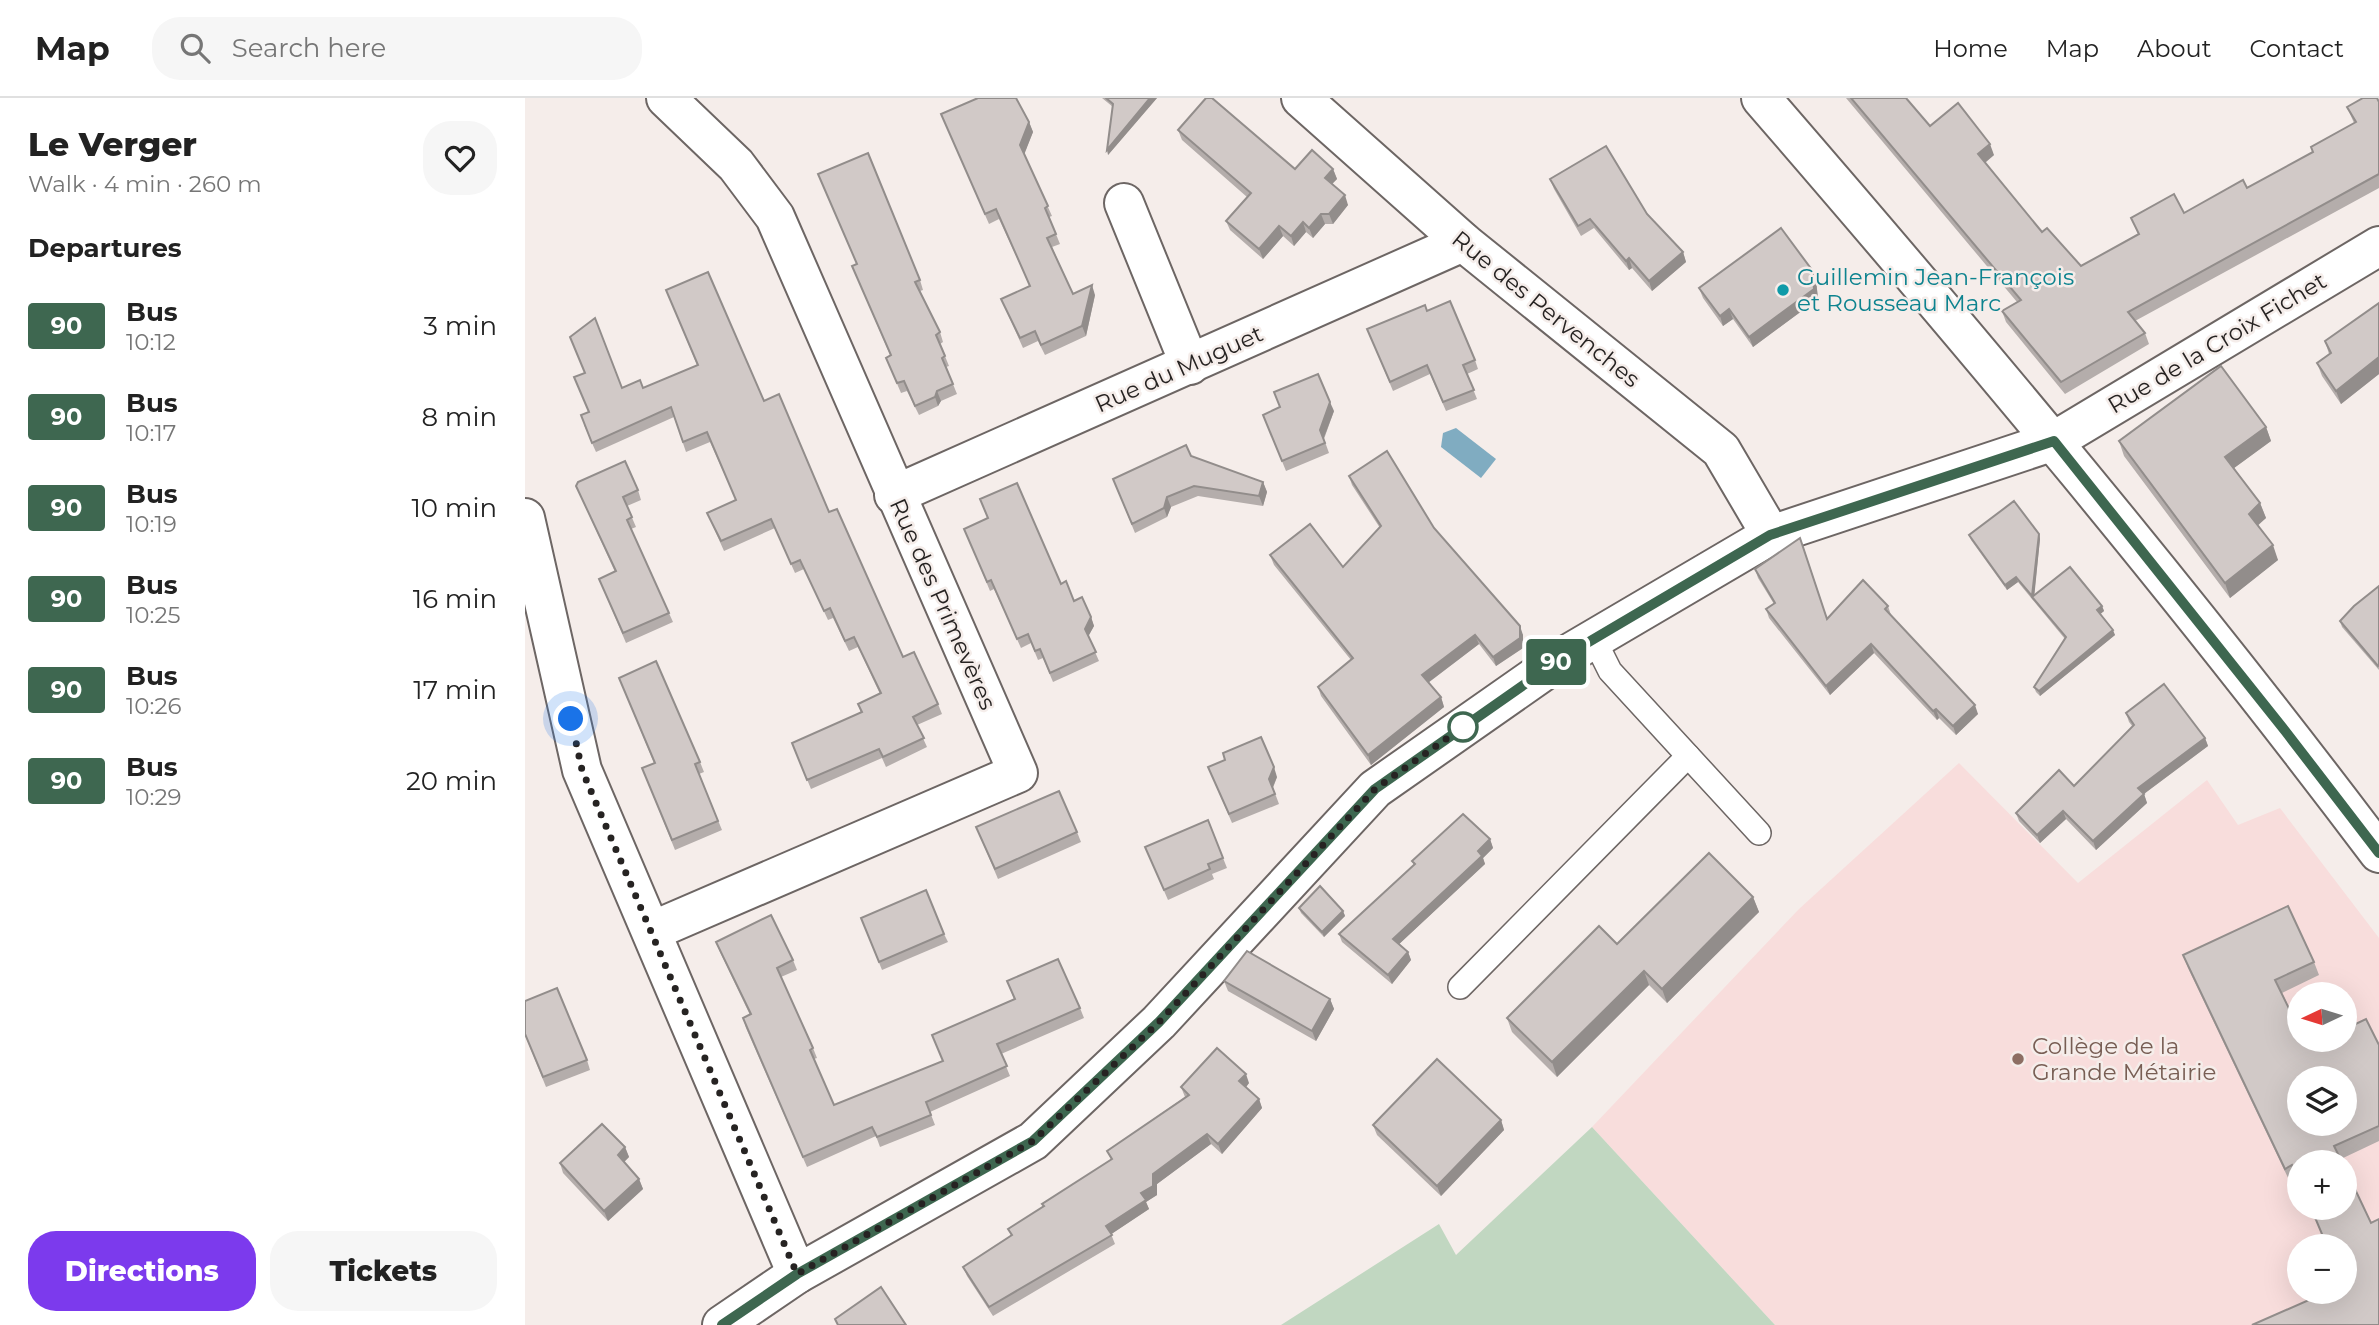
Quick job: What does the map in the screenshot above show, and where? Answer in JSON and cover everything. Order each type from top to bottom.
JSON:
[{"type":"street","name":"Rue des Primevères","points":[[652,931],[1018,773],[894,495],[775,217],[736,165],[666,98]]},
{"type":"street","name":"Rue des Pervenches","points":[[1301,98],[1463,242],[1721,450],[1770,535]]},
{"type":"street","points":[[1761,98],[2054,441],[2377,846]]},
{"type":"street","points":[[1124,203],[1190,365]]},
{"type":"street","name":"Rue du Muguet","points":[[894,495],[1463,242]]},
{"type":"street","name":"Rue de la Croix Fichet","points":[[722,1325],[797,1274],[1033,1141],[1159,1022],[1375,789],[1594,639],[1770,535],[2054,441],[2379,246]]},
{"type":"street","points":[[525,518],[582,770],[797,1274]]},
{"type":"lane","points":[[1594,639],[1610,671],[1759,833]]},
{"type":"lane","points":[[1460,987],[1688,756]]},
{"type":"shaded area","name":"Collège de la Grande Métairie","points":[[1959,763],[2078,883],[2207,780],[2238,825],[2280,808],[2379,938],[2379,1325],[1775,1325],[1592,1127],[1799,909]]},
{"type":"green space","points":[[1592,1127],[1775,1325],[1281,1325],[1439,1224],[1456,1255]]},
{"type":"water","points":[[1456,428],[1496,459],[1481,478],[1441,447],[1443,433]]},
{"type":"building","points":[[978,98],[1016,98],[1029,122],[1020,145],[1048,206],[1045,208],[1056,234],[1047,238],[1073,294],[1092,285],[1082,326],[1041,345],[1035,331],[1020,338],[1001,299],[1030,286],[996,209],[985,214],[941,114]]},
{"type":"building","points":[[1106,98],[1150,98],[1107,150],[1113,104]]},
{"type":"building","points":[[1206,98],[1212,98],[1295,169],[1312,150],[1333,169],[1325,178],[1345,195],[1329,214],[1321,214],[1309,228],[1303,222],[1291,236],[1279,226],[1259,249],[1226,221],[1251,193],[1178,130]]},
{"type":"building","points":[[1851,98],[1906,98],[1930,126],[1958,103],[1990,144],[1978,154],[2042,232],[2047,228],[2081,266],[2139,234],[2131,218],[2174,194],[2184,213],[2243,180],[2247,188],[2313,152],[2311,147],[2356,122],[2347,107],[2363,98],[2377,98],[2379,102],[2379,174],[2128,312],[2145,333],[2061,382],[2002,311],[2021,300]]},
{"type":"building","points":[[1606,146],[1647,214],[1683,252],[1649,281],[1629,258],[1626,261],[1590,219],[1578,226],[1550,179]]},
{"type":"building","points":[[868,153],[920,280],[915,282],[940,332],[936,335],[953,384],[937,391],[935,397],[915,406],[904,381],[897,383],[886,358],[891,355],[852,266],[857,264],[818,174]]},
{"type":"building","points":[[1781,228],[1812,270],[1814,289],[1749,337],[1729,309],[1720,316],[1699,288]]},
{"type":"building","points":[[708,272],[764,401],[779,394],[829,512],[837,509],[903,657],[914,652],[938,704],[913,717],[924,738],[883,757],[879,749],[807,780],[792,743],[862,712],[858,704],[881,693],[854,637],[845,641],[830,608],[824,611],[800,560],[791,564],[771,519],[721,541],[707,513],[736,500],[707,432],[683,442],[671,407],[592,443],[581,415],[589,412],[574,377],[585,373],[570,337],[595,318],[622,388],[640,380],[643,388],[698,365],[666,290]]},
{"type":"building","points":[[1450,301],[1475,360],[1463,365],[1474,390],[1443,402],[1427,365],[1390,382],[1367,329],[1425,305],[1427,311]]},
{"type":"building","points":[[2379,303],[2379,357],[2336,391],[2317,363],[2331,353],[2325,341]]},
{"type":"building","points":[[2221,366],[2266,427],[2225,457],[2260,503],[2249,514],[2273,545],[2225,583],[2119,441]]},
{"type":"building","points":[[1318,374],[1330,402],[1320,430],[1325,443],[1282,461],[1263,415],[1280,407],[1274,392]]},
{"type":"building","points":[[1186,445],[1191,456],[1263,482],[1259,496],[1194,486],[1167,497],[1164,508],[1132,524],[1113,479]]},
{"type":"building","points":[[1387,451],[1434,528],[1520,626],[1520,638],[1493,657],[1475,635],[1422,675],[1441,697],[1368,755],[1318,687],[1353,658],[1270,555],[1310,524],[1343,567],[1381,526],[1349,476]]},
{"type":"building","points":[[625,461],[638,490],[623,497],[632,517],[627,520],[669,613],[623,633],[599,579],[616,571],[576,486],[578,482]]},
{"type":"building","points":[[1017,483],[1061,584],[1066,581],[1074,601],[1082,597],[1091,617],[1085,629],[1096,652],[1050,673],[1040,649],[1035,651],[1028,634],[1017,639],[991,580],[987,582],[964,529],[988,518],[980,499]]},
{"type":"building","points":[[2014,501],[2039,534],[2032,596],[2016,577],[2005,585],[1969,535]]},
{"type":"building","points":[[1800,538],[1827,619],[1863,580],[1888,606],[1885,609],[1975,705],[1953,726],[1936,709],[1933,711],[1871,644],[1826,686],[1766,609],[1775,603],[1755,569]]},
{"type":"building","points":[[2070,567],[2102,606],[2097,610],[2113,630],[2039,691],[2034,687],[2066,637],[2032,597]]},
{"type":"building","points":[[2379,586],[2379,665],[2378,666],[2340,621]]},
{"type":"building","points":[[656,661],[700,762],[695,764],[718,821],[672,840],[642,768],[655,763],[619,678]]},
{"type":"building","points":[[2164,684],[2205,738],[2138,788],[2144,794],[2093,841],[2063,811],[2037,835],[2016,813],[2059,770],[2074,786],[2134,725],[2126,713]]},
{"type":"building","points":[[1261,737],[1274,767],[1269,779],[1275,794],[1229,814],[1208,767],[1225,760],[1223,753]]},
{"type":"building","points":[[1059,791],[1077,832],[995,869],[976,827]]},
{"type":"building","points":[[1463,814],[1490,839],[1478,851],[1482,856],[1393,939],[1408,952],[1388,975],[1339,934],[1415,864],[1412,861]]},
{"type":"building","points":[[1208,820],[1223,858],[1208,864],[1210,869],[1164,890],[1145,847]]},
{"type":"building","points":[[1709,853],[1753,897],[1662,989],[1644,971],[1552,1062],[1507,1018],[1599,926],[1617,944]]},
{"type":"building","points":[[1320,886],[1343,911],[1322,932],[1299,908]]},
{"type":"building","points":[[926,890],[944,934],[879,962],[861,918]]},
{"type":"building","points":[[2288,906],[2314,962],[2275,980],[2287,1004],[2287,1052],[2357,1052],[2357,1023],[2366,1019],[2379,1045],[2379,1126],[2357,1136],[2357,1066],[2287,1066],[2287,1136],[2356,1136],[2334,1146],[2336,1150],[2287,1150],[2285,1169],[2183,955]]},
{"type":"building","points":[[771,915],[793,960],[777,968],[813,1048],[810,1050],[834,1105],[943,1061],[932,1035],[1015,999],[1007,981],[1058,959],[1080,1008],[997,1044],[1007,1066],[926,1102],[931,1115],[877,1137],[872,1127],[803,1157],[743,1018],[751,1014],[716,942]]},
{"type":"building","points":[[1247,951],[1330,999],[1312,1031],[1224,981]]},
{"type":"building","points":[[557,988],[587,1060],[543,1077],[525,1034],[525,1001]]},
{"type":"building","points":[[1217,1048],[1246,1074],[1239,1081],[1259,1099],[1218,1144],[1207,1134],[1153,1174],[1153,1186],[1141,1193],[1146,1200],[1106,1226],[1112,1235],[989,1307],[963,1267],[1012,1235],[1008,1229],[1044,1206],[1042,1204],[1112,1159],[1107,1151],[1189,1095],[1181,1087]]},
{"type":"building","points":[[1437,1059],[1501,1120],[1437,1186],[1373,1125]]},
{"type":"building","points":[[602,1124],[625,1147],[618,1155],[639,1179],[604,1211],[560,1163]]},
{"type":"building","points":[[2357,1193],[2371,1223],[2379,1219],[2379,1325],[2252,1325],[2300,1304],[2357,1304],[2357,1234],[2322,1234],[2316,1220],[2357,1220]]},
{"type":"building","points":[[881,1287],[906,1325],[838,1325],[835,1319]]},
{"type":"bus line","name":"90","points":[[722,1325],[797,1274],[1033,1141],[1159,1022],[1375,789],[1565,656],[1770,535],[2054,441],[2379,853]]},
{"type":"place","name":"Guillemin Jean-François et Rousseau Marc","points":[[1783,290]]},
{"type":"place","name":"Collège de la Grande Métairie","points":[[2018,1059]]},
{"type":"route","points":[[571,719],[582,770],[797,1274],[1033,1141],[1159,1022],[1375,789],[1463,727]]}]
